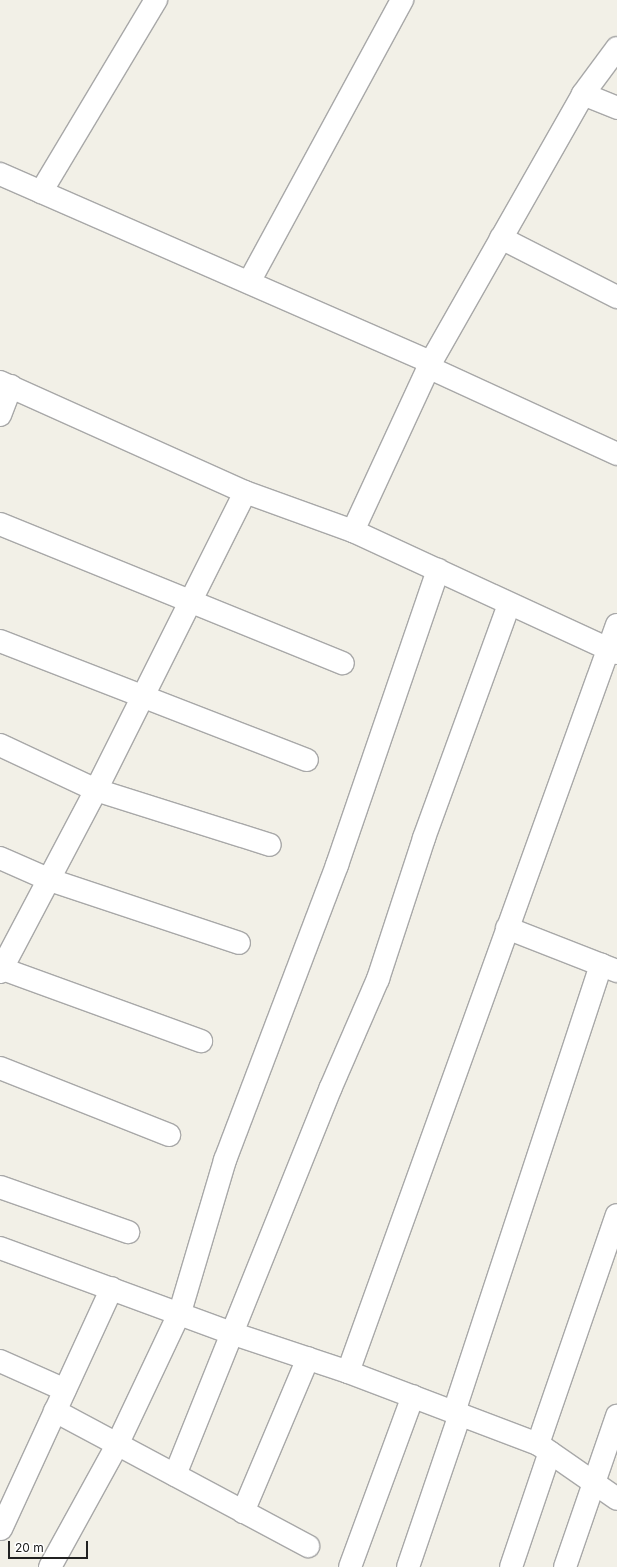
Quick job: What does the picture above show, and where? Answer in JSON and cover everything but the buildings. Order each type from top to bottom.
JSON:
[{"type":"street","points":[[41,192],[156,0]]},
{"type":"street","points":[[249,282],[402,0]]},
{"type":"street","points":[[353,531],[430,364],[583,94],[617,48]]},
{"type":"street","points":[[583,94],[617,108]]},
{"type":"street","points":[[0,174],[249,282],[430,364],[617,454]]},
{"type":"street","points":[[501,238],[617,297]]},
{"type":"street","points":[[0,415],[6,384],[245,492],[353,531],[612,652]]},
{"type":"street","points":[[201,1041],[1,970],[50,880],[96,790],[141,697],[245,492]]},
{"type":"street","points":[[0,524],[343,663]]},
{"type":"street","points":[[50,1567],[117,1445],[180,1312],[225,1160],[335,873],[438,570]]},
{"type":"street","points":[[175,1475],[231,1333],[378,979],[424,838],[509,605]]},
{"type":"street","points":[[348,1372],[507,928],[612,652],[617,625]]},
{"type":"street","points":[[0,640],[141,697],[307,760]]},
{"type":"street","points":[[0,745],[96,790],[270,845]]},
{"type":"street","points":[[0,858],[50,880],[239,944]]},
{"type":"street","points":[[408,1567],[457,1413],[609,968],[507,928]]},
{"type":"street","points":[[0,1068],[169,1135]]},
{"type":"street","points":[[0,1187],[128,1232]]},
{"type":"street","points":[[510,1567],[544,1448],[617,1215]]},
{"type":"street","points":[[0,1248],[180,1312],[231,1333],[348,1372],[544,1448],[617,1499]]},
{"type":"street","points":[[1,1529],[112,1288]]},
{"type":"street","points":[[243,1512],[308,1358]]},
{"type":"street","points":[[0,1362],[65,1390]]},
{"type":"street","points":[[350,1567],[413,1396]]},
{"type":"street","points":[[55,1411],[308,1546]]},
{"type":"street","points":[[565,1567],[595,1484],[617,1416]]}]
